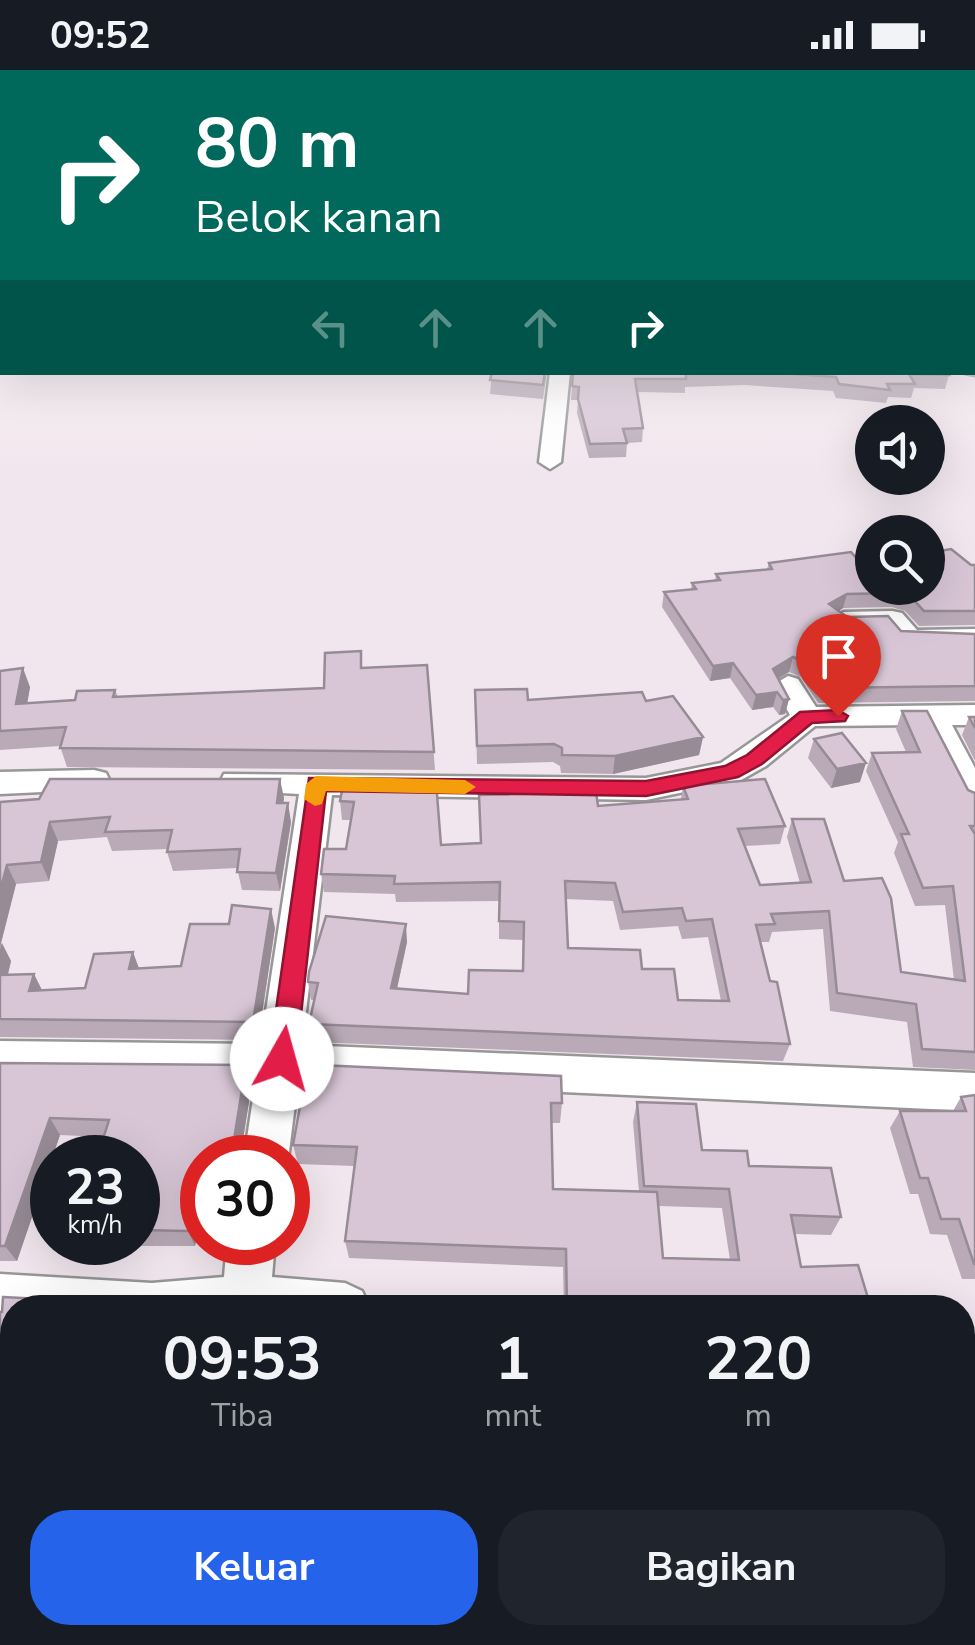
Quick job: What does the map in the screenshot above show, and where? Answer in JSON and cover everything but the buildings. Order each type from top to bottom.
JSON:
[{"type":"street","points":[[550,462],[560,375]]},
{"type":"street","points":[[843,620],[892,619],[909,638],[975,636]]},
{"type":"street","points":[[788,684],[807,717]]},
{"type":"street","points":[[932,715],[975,799]]},
{"type":"street","points":[[200,781],[646,788],[730,772],[755,760],[807,717],[975,715]]},
{"type":"street","points":[[0,783],[124,780]]},
{"type":"street","points":[[270,1135],[316,784]]},
{"type":"street","points":[[0,1060],[282,1059],[694,1074],[975,1092]]},
{"type":"street","points":[[246,1295],[249,1265]]},
{"type":"slow traffic","points":[[315,799],[316,784],[465,787]]},
{"type":"route","points":[[282,1059],[316,784],[646,788],[730,772],[755,760],[807,717],[838,716]]}]
